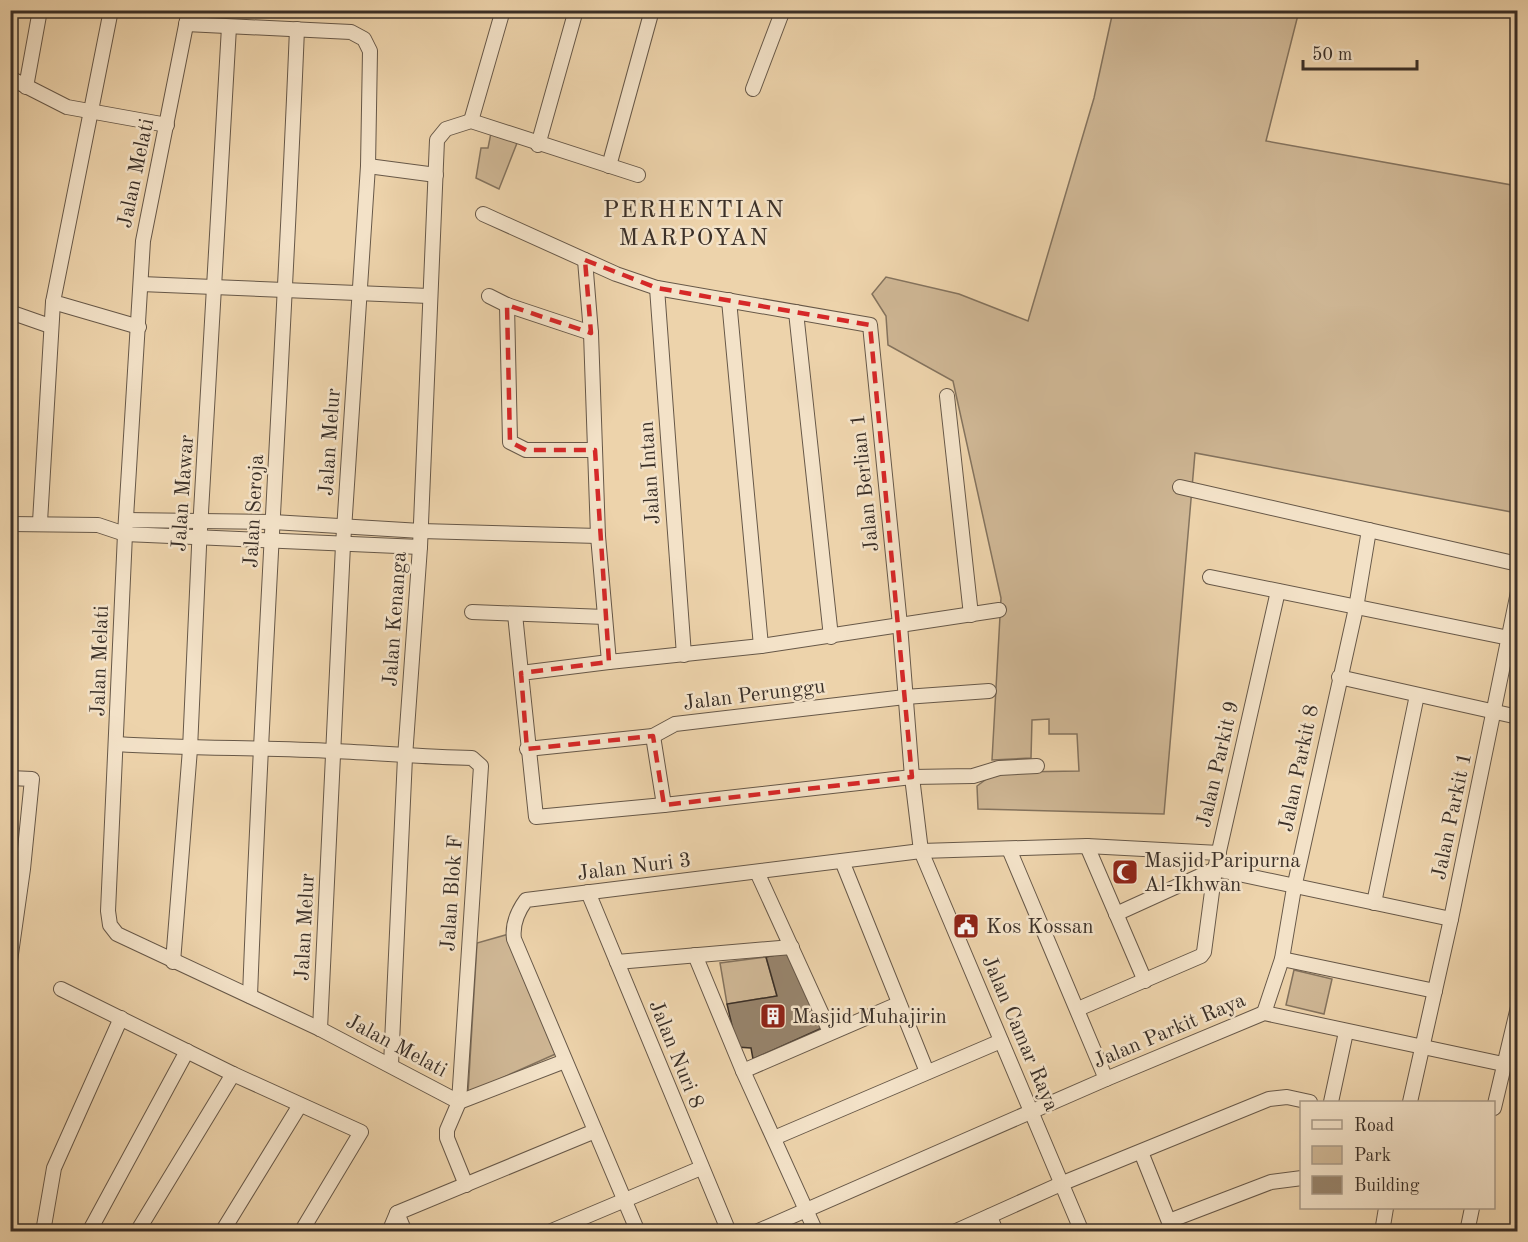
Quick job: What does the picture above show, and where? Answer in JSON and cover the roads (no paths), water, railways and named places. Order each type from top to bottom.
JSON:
[{"type":"street","points":[[26,87],[40,10]]},
{"type":"street","points":[[39,522],[50,326],[111,10]]},
{"type":"street","points":[[503,10],[471,121],[538,145],[638,175]]},
{"type":"street","points":[[538,145],[576,10]]},
{"type":"street","points":[[609,166],[652,10]]},
{"type":"street","points":[[753,89],[783,10]]},
{"type":"street","name":"Jalan Melur","points":[[187,17],[229,27],[351,32],[364,39],[370,51],[368,166],[344,526],[320,1029]]},
{"type":"street","name":"Jalan Melati","points":[[187,17],[143,241],[126,524],[108,911],[110,925],[117,934],[320,1029],[459,1101]]},
{"type":"street","name":"Jalan Mawar","points":[[173,962],[190,749],[229,27]]},
{"type":"street","name":"Jalan Seroja","points":[[250,996],[259,750],[273,541],[297,29]]},
{"type":"street","points":[[10,78],[67,107],[90,113],[167,125]]},
{"type":"street","name":"Jalan Kenanga","points":[[391,1065],[405,757],[421,531],[437,140],[446,129],[471,121]]},
{"type":"street","points":[[10,178],[11,156]]},
{"type":"street","points":[[368,166],[436,175]]},
{"type":"street","name":"Jalan Berlian 1","points":[[483,214],[585,260],[657,288],[870,325],[900,625],[912,777],[921,851]]},
{"type":"street","points":[[585,260],[591,333],[598,536],[609,662]]},
{"type":"street","points":[[141,284],[429,296]]},
{"type":"street","name":"Jalan Intan","points":[[657,288],[684,656]]},
{"type":"street","points":[[489,296],[507,305],[591,333]]},
{"type":"street","points":[[729,300],[761,646]]},
{"type":"street","points":[[54,302],[139,327]]},
{"type":"street","points":[[507,305],[510,442],[526,450],[595,450]]},
{"type":"street","points":[[10,312],[50,326]]},
{"type":"street","points":[[796,312],[831,637]]},
{"type":"street","points":[[947,396],[970,615]]},
{"type":"street","points":[[1180,487],[1518,564]]},
{"type":"street","points":[[10,524],[273,522],[421,531],[598,536]]},
{"type":"street","points":[[126,524],[200,538],[420,547]]},
{"type":"street","name":"Jalan Parkit 8","points":[[1264,1013],[1282,959],[1294,888],[1356,608],[1369,530]]},
{"type":"street","points":[[1210,577],[1509,638]]},
{"type":"street","name":"Jalan Parkit 9","points":[[1078,1009],[1202,956],[1204,952],[1215,869],[1278,591]]},
{"type":"street","name":"Jalan Parkit 1","points":[[1410,1101],[1451,919],[1518,592]]},
{"type":"street","points":[[521,673],[609,662],[684,656],[831,637],[999,610]]},
{"type":"street","points":[[472,612],[605,617]]},
{"type":"street","points":[[514,614],[527,749],[537,817],[912,777],[973,776],[999,768],[1037,766]]},
{"type":"street","points":[[1339,677],[1518,717]]},
{"type":"street","name":"Jalan Perunggu","points":[[527,749],[653,736],[675,724],[905,698],[989,691]]},
{"type":"street","points":[[1374,903],[1417,695]]},
{"type":"street","points":[[653,736],[664,805]]},
{"type":"street","points":[[117,744],[190,749],[334,751],[405,757]]},
{"type":"street","name":"Jalan Blok F","points":[[405,757],[472,758],[481,766],[459,1101]]},
{"type":"street","points":[[10,778],[32,779],[23,869],[10,961]]},
{"type":"street","points":[[1087,846],[1145,981]]},
{"type":"street","name":"Jalan Nuri 3","points":[[565,1061],[514,939],[513,930],[520,908],[526,900],[921,851],[1087,846],[1219,853]]},
{"type":"street","points":[[1009,849],[1106,1079]]},
{"type":"street","name":"Jalan Camar Raya","points":[[921,851],[1082,1232]]},
{"type":"street","points":[[842,861],[927,1072]]},
{"type":"street","points":[[1116,914],[1215,869],[1294,888],[1451,919]]},
{"type":"street","points":[[757,872],[830,1032]]},
{"type":"street","name":"Jalan Nuri 8","points":[[588,892],[729,1232]]},
{"type":"street","points":[[617,962],[792,947]]},
{"type":"street","points":[[695,955],[743,1071],[816,1232]]},
{"type":"street","points":[[1282,959],[1435,991]]},
{"type":"street","points":[[61,989],[233,1074],[361,1132],[301,1232]]},
{"type":"street","points":[[743,1071],[898,1004]]},
{"type":"street","points":[[1495,1103],[1518,1007]]},
{"type":"street","name":"Jalan Parkit Raya","points":[[756,1232],[805,1208],[1264,1013],[1503,1064]]},
{"type":"street","points":[[43,1232],[54,1168],[121,1018]]},
{"type":"street","points":[[1331,1101],[1346,1032]]},
{"type":"street","points":[[774,1138],[1000,1041]]},
{"type":"street","points":[[89,1232],[187,1052]]},
{"type":"street","points":[[466,1185],[447,1138],[447,1130],[459,1101],[565,1061],[638,1232]]},
{"type":"street","points":[[137,1232],[233,1074]]},
{"type":"street","points":[[954,1232],[1062,1183],[1269,1099],[1287,1097],[1305,1101]]},
{"type":"street","points":[[222,1232],[300,1105]]},
{"type":"street","points":[[389,1232],[397,1213],[595,1131]]},
{"type":"street","points":[[1141,1152],[1171,1226],[1271,1182],[1300,1179]]},
{"type":"street","points":[[549,1232],[701,1168]]},
{"type":"street","points":[[1382,1232],[1386,1209]]},
{"type":"street","points":[[1467,1232],[1472,1209]]},
{"type":"street","points":[[397,1213],[405,1232]]},
{"type":"street","points":[[990,1216],[996,1232]]},
{"type":"place","name":"Masjid Paripurna Al-Ikhwan","points":[[1125,872]]},
{"type":"place","name":"Kos Kossan","points":[[966,926]]},
{"type":"place","name":"Masjid Muhajirin","points":[[773,1016]]},
{"type":"district","name":"PERHENTIAN MARPOYAN","points":[[694,223]]}]
